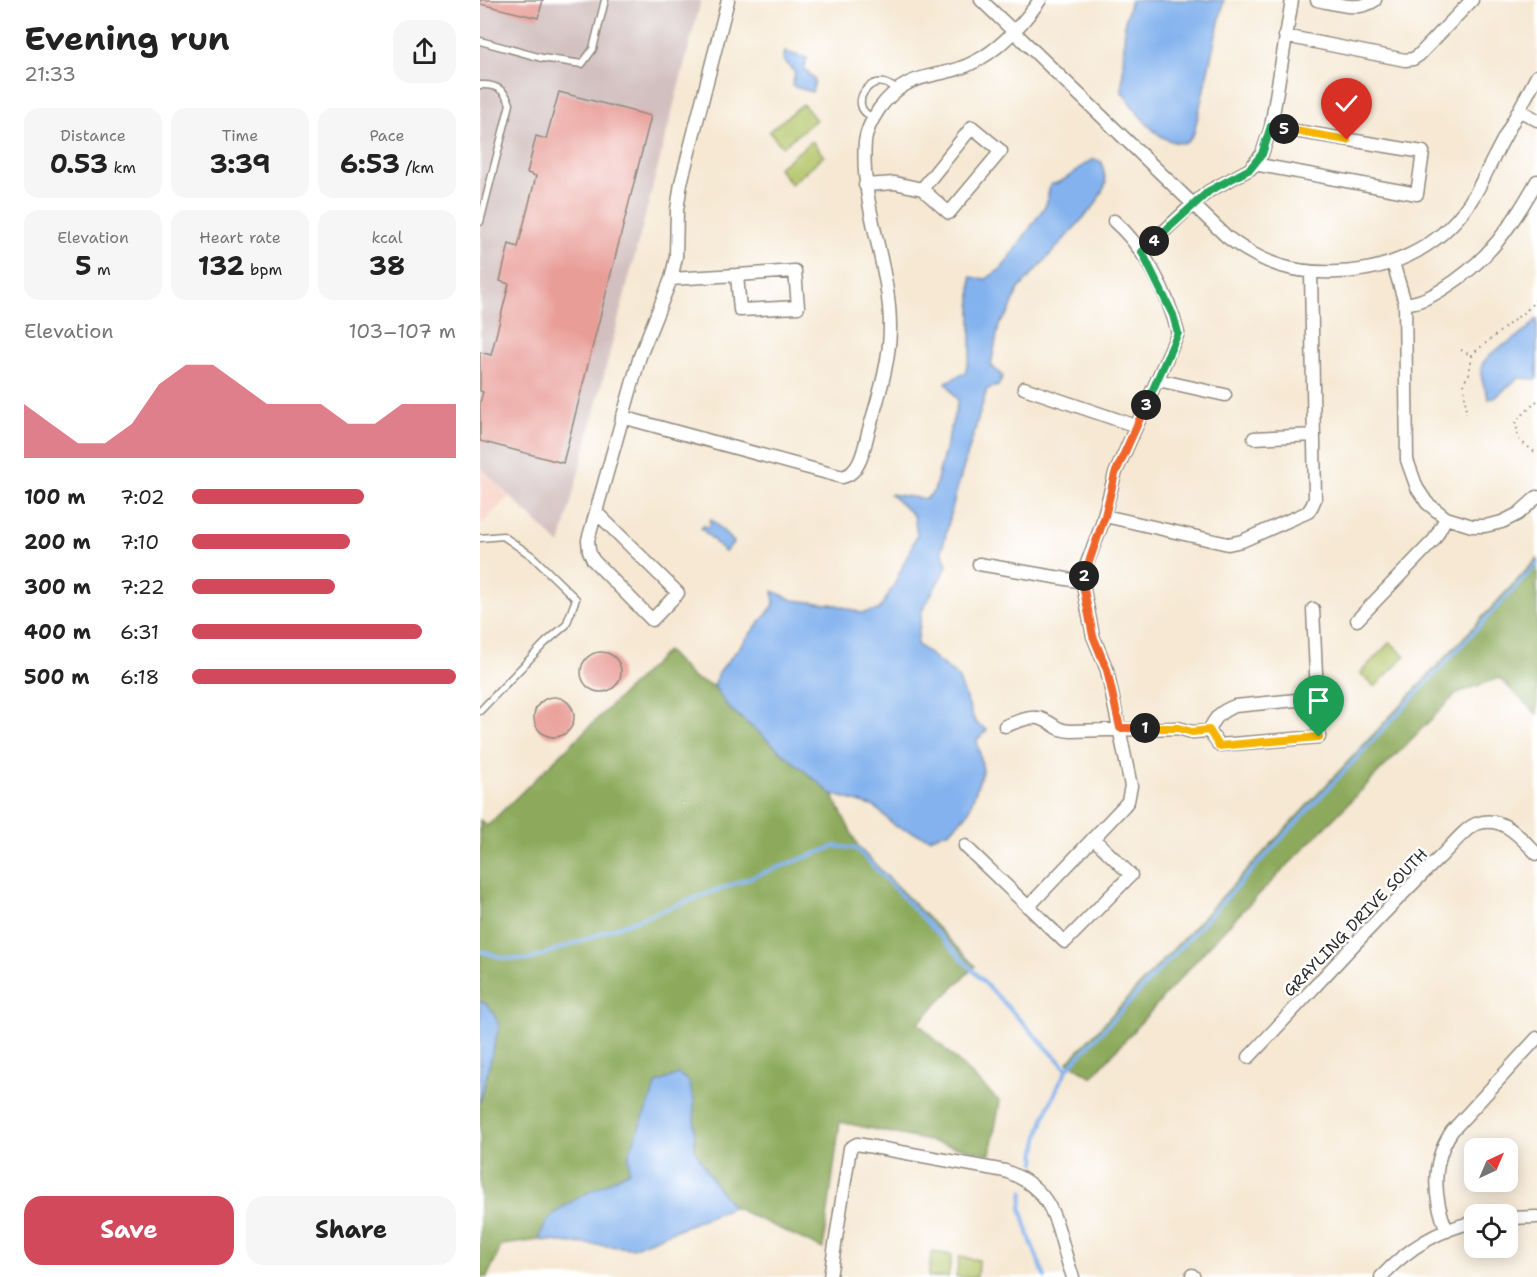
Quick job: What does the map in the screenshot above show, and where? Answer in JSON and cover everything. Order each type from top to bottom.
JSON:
[{"type":"street","points":[[596,512],[678,593],[652,620],[593,560],[588,540],[640,356],[671,279],[676,257],[677,210],[681,183],[728,0]]},
{"type":"street","points":[[981,0],[1227,237],[1247,252],[1290,270],[1311,273],[1358,271],[1393,263],[1427,245],[1448,227],[1466,207],[1537,76]]},
{"type":"street","points":[[622,417],[842,477],[849,476],[855,471],[865,444],[887,363],[890,326],[886,289],[865,185],[865,140],[873,119],[884,102],[912,81],[968,66],[986,55],[1013,31],[1040,0]]},
{"type":"street","points":[[1142,252],[1209,191],[1243,173],[1262,154],[1271,126],[1292,0]]},
{"type":"street","points":[[1317,0],[1363,7],[1375,0]]},
{"type":"street","points":[[1286,36],[1405,60],[1413,59],[1472,0]]},
{"type":"street","points":[[1519,110],[1537,120]]},
{"type":"street","points":[[1254,164],[1417,194],[1424,152],[1271,126]]},
{"type":"street","points":[[865,185],[894,183],[922,189],[949,213],[1001,151],[972,127],[922,189]]},
{"type":"street","points":[[1405,303],[1431,297],[1473,268],[1505,234],[1537,181]]},
{"type":"street","points":[[1028,907],[1128,801],[1131,786],[1107,670],[1093,636],[1084,582],[1087,562],[1105,516],[1115,474],[1178,333],[1173,315],[1142,252],[1114,221]]},
{"type":"street","points":[[1393,263],[1405,303],[1407,460],[1417,488],[1427,502],[1446,518],[1472,526],[1485,526],[1518,514],[1537,497]]},
{"type":"street","points":[[671,279],[795,271],[798,307],[740,310],[737,275]]},
{"type":"street","points":[[1105,516],[1228,544],[1242,541],[1308,512],[1315,499],[1311,273]]},
{"type":"street","points":[[1158,380],[1225,395]]},
{"type":"street","points":[[1024,388],[1136,426]]},
{"type":"street","points":[[1254,438],[1314,435]]},
{"type":"street","points":[[1357,620],[1434,540],[1446,518]]},
{"type":"street","points":[[979,564],[1084,582]]},
{"type":"street","points":[[1209,730],[1219,746],[1319,737],[1313,609]]},
{"type":"street","points":[[1209,730],[1215,717],[1235,705],[1317,698]]},
{"type":"street","points":[[1005,726],[1034,717],[1048,721],[1059,730],[1120,728],[1178,728],[1192,732],[1209,730]]},
{"type":"street","name":"GRAYLING DRIVE SOUTH","points":[[1249,1057],[1423,873],[1474,825],[1491,822],[1502,824],[1513,830],[1537,854]]},
{"type":"street","points":[[964,846],[1065,942],[1131,875],[1093,838]]},
{"type":"street","points":[[1447,1231],[1441,1215],[1436,1183],[1440,1153],[1445,1141],[1537,1038]]},
{"type":"street","points":[[830,1277],[850,1148],[857,1144],[1022,1177],[1044,1197],[1053,1212],[1073,1277]]},
{"type":"street","points":[[1518,1218],[1537,1217]]},
{"type":"street","points":[[1381,1277],[1415,1247],[1464,1225]]},
{"type":"lane","points":[[480,40],[542,58],[582,64],[593,49],[605,0]]},
{"type":"lane","points":[[873,119],[861,105],[863,93],[868,86],[877,82],[885,83],[898,90]]},
{"type":"lane","points":[[480,85],[500,88],[507,95],[510,104],[480,222]]},
{"type":"lane","points":[[480,538],[503,536],[532,556],[576,599],[566,625],[537,651],[480,711]]},
{"type":"path","points":[[1466,414],[1464,382],[1469,374],[1471,355],[1529,308],[1537,298]]},
{"type":"path","points":[[1461,351],[1471,355]]},
{"type":"path","points":[[1537,401],[1516,421],[1518,439],[1537,454]]},
{"type":"shaded area","points":[[480,0],[701,0],[560,545],[480,467]]},
{"type":"shaded area","points":[[480,467],[510,496],[480,526]]},
{"type":"green space","points":[[803,104],[816,120],[782,147],[769,131]]},
{"type":"green space","points":[[812,141],[824,156],[791,184],[778,168]]},
{"type":"green space","points":[[1537,559],[1537,714],[1499,678],[1457,693],[1220,934],[1092,1077],[1068,1062]]},
{"type":"green space","points":[[1390,642],[1405,656],[1375,687],[1360,673]]},
{"type":"green space","points":[[667,651],[693,678],[714,686],[728,707],[832,794],[859,848],[975,966],[918,1023],[1000,1102],[990,1154],[840,1122],[823,1249],[733,1207],[715,1184],[695,1150],[694,1100],[629,1153],[629,1171],[546,1223],[539,1240],[502,1245],[487,1277],[480,1277],[480,1102],[499,1026],[485,1003],[480,1002],[480,820],[487,826]]},
{"type":"green space","points":[[932,1252],[952,1255],[948,1277],[928,1277]]},
{"type":"green space","points":[[959,1257],[979,1260],[977,1277],[956,1277]]},
{"type":"water","points":[[1131,0],[1224,0],[1194,133],[1188,142],[1178,143],[1159,135],[1122,92],[1125,21]]},
{"type":"water","points":[[785,52],[807,58],[804,70],[809,72],[808,75],[812,76],[815,81],[812,92],[792,86],[795,73],[783,59]]},
{"type":"water","points":[[1094,159],[1102,162],[1106,184],[1095,205],[1018,290],[1009,312],[999,325],[991,365],[1003,377],[998,386],[987,389],[956,493],[942,550],[947,566],[922,611],[917,644],[958,677],[975,722],[987,730],[977,740],[983,770],[968,813],[950,831],[929,838],[895,826],[875,807],[832,794],[728,707],[714,686],[719,672],[774,605],[773,591],[793,600],[837,605],[861,613],[879,610],[893,587],[917,535],[914,516],[890,494],[926,499],[934,491],[958,401],[946,382],[965,373],[971,351],[971,277],[986,279],[1002,268],[1046,205],[1050,185],[1062,181]]},
{"type":"water","points":[[1537,319],[1537,379],[1518,378],[1495,398],[1489,399],[1481,376],[1484,362],[1493,352],[1519,336]]},
{"type":"water","points":[[711,519],[734,542],[725,552],[701,528],[704,525],[707,528],[711,524],[709,521]]},
{"type":"water","points":[[480,1002],[485,1003],[493,1012],[499,1026],[480,1102]]},
{"type":"water","points":[[678,1074],[688,1080],[694,1100],[695,1150],[715,1184],[733,1207],[632,1248],[539,1240],[546,1223],[562,1208],[629,1171],[629,1153],[657,1083]]},
{"type":"building","points":[[480,0],[543,0],[538,18],[480,4]]},
{"type":"building","points":[[559,92],[651,116],[563,463],[480,441],[480,402],[483,392],[480,391],[480,352],[491,355],[509,284],[500,281],[509,244],[518,247],[536,176],[527,173],[536,136],[546,139]]},
{"type":"building","points":[[601,652],[615,658],[621,672],[615,686],[601,692],[587,686],[581,672],[587,658]]},
{"type":"building","points":[[554,697],[562,698],[568,703],[573,709],[573,725],[568,731],[562,736],[554,737],[546,736],[540,731],[535,725],[534,717],[535,709],[540,703],[546,698]]},
{"type":"waterway","points":[[1035,1163],[1042,1126],[1067,1069],[1537,564]]},
{"type":"waterway","points":[[480,951],[504,958],[529,960],[836,846],[857,849],[1067,1069]]},
{"type":"waterway","points":[[1023,1191],[1021,1208],[1045,1277]]},
{"type":"route","points":[[1319,737],[1219,746],[1209,730],[1192,732],[1178,728],[1120,728],[1107,670],[1093,636],[1084,590],[1084,571],[1101,527],[1115,474],[1178,333],[1173,315],[1142,252],[1209,191],[1250,169],[1262,154],[1271,126],[1347,140]]}]
